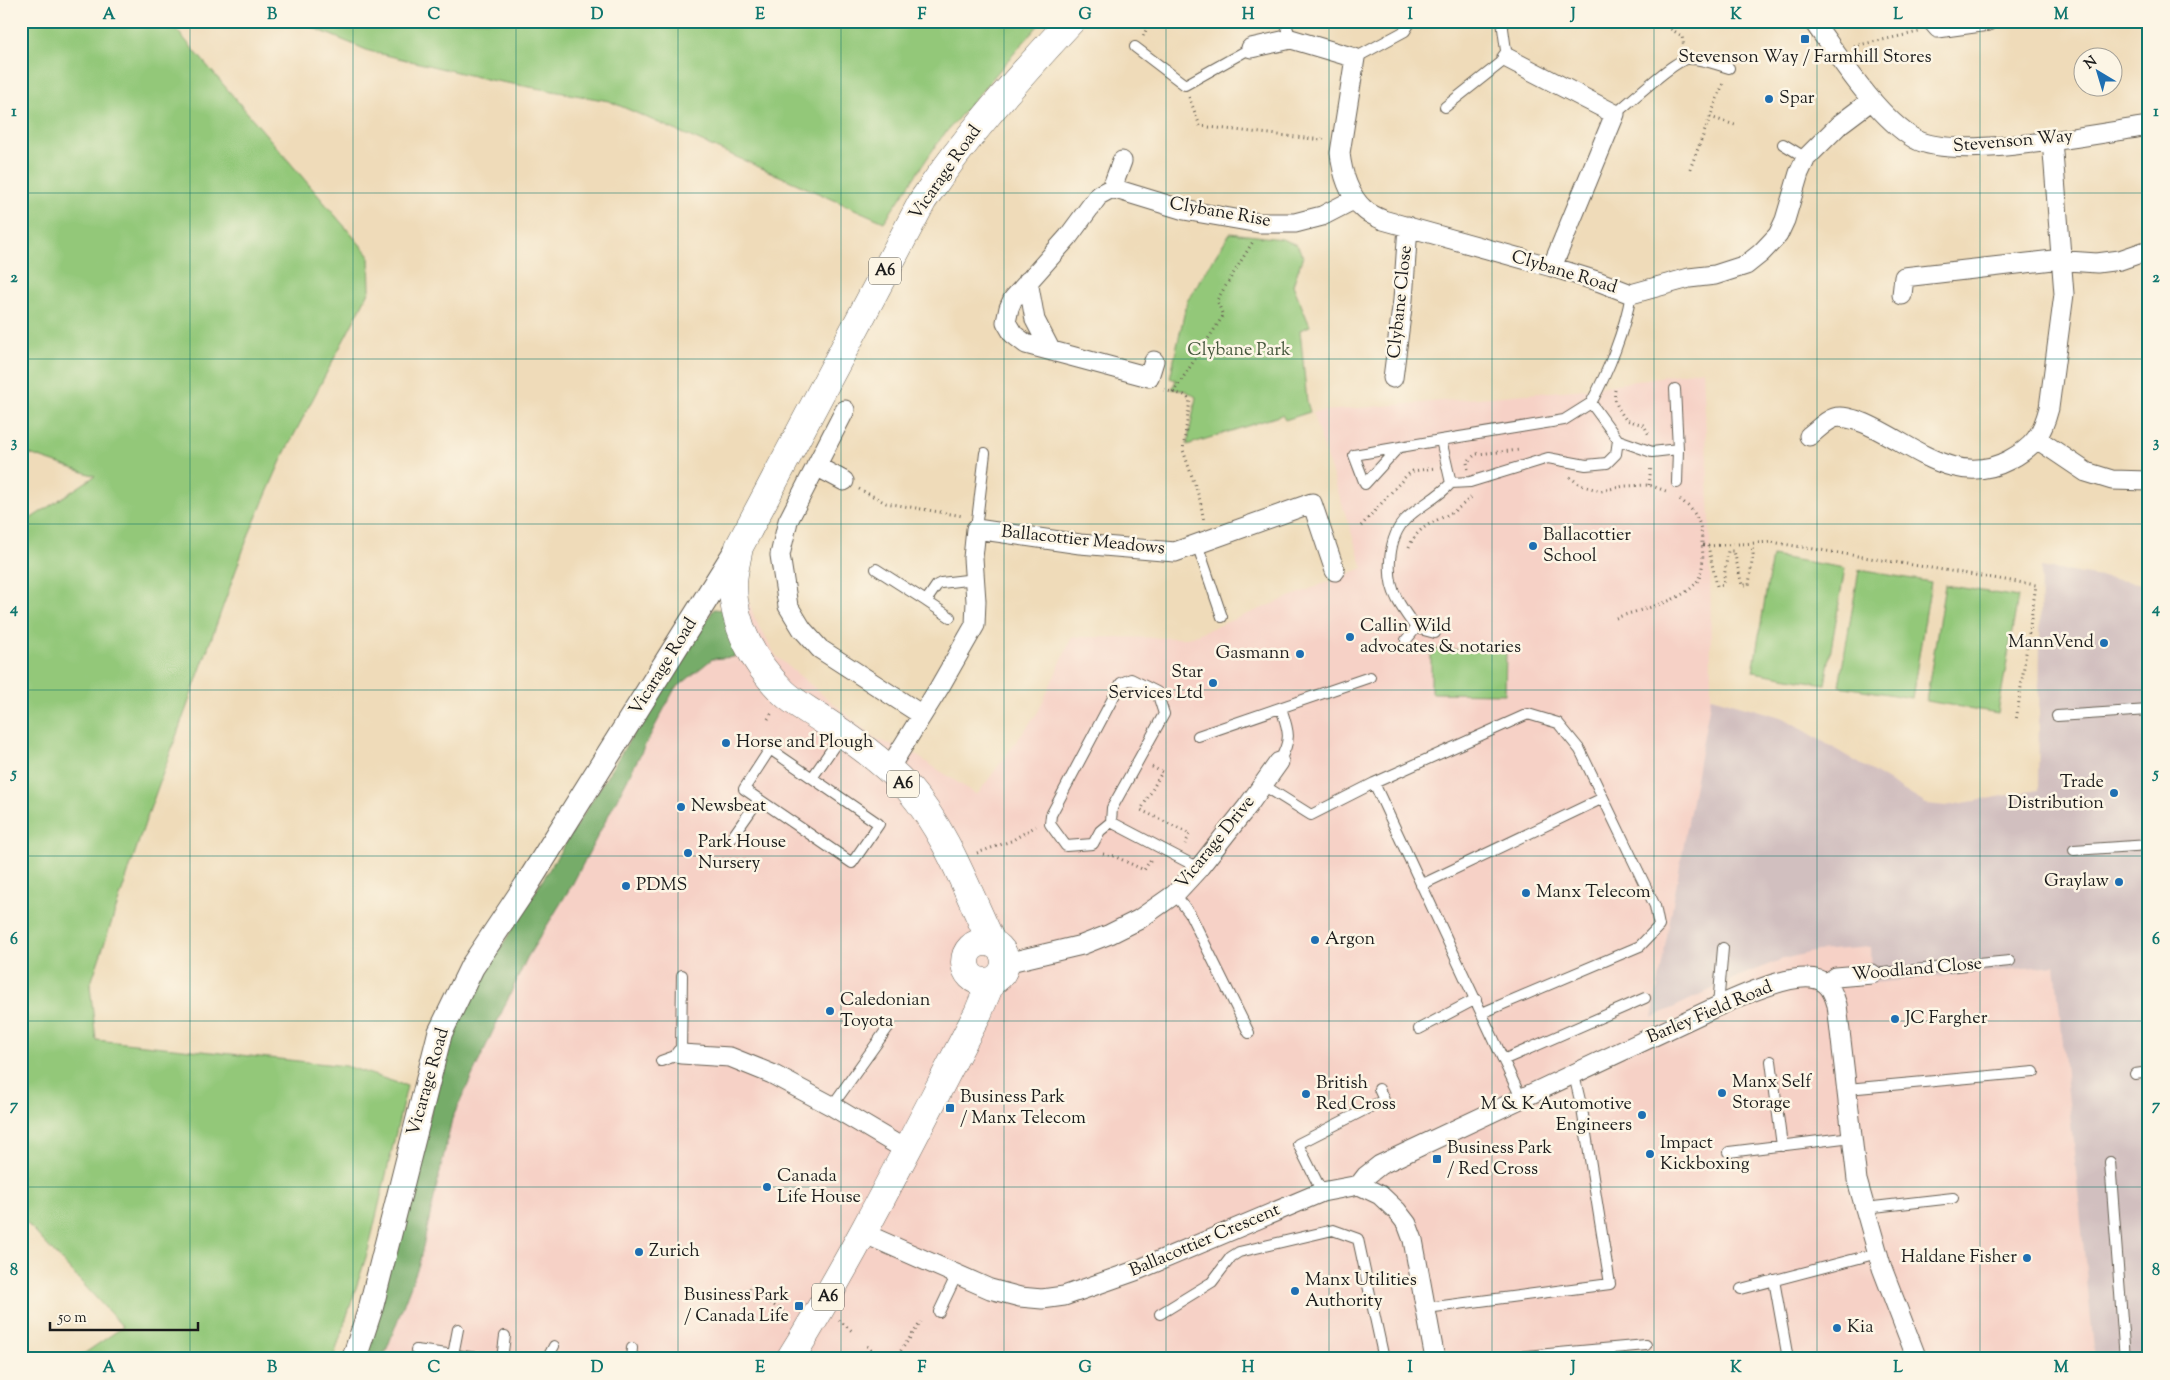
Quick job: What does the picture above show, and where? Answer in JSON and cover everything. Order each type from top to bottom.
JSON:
[{"type":"highway","name":"Vicarage Road","points":[[739,547],[923,200],[976,128],[1071,21]]},
{"type":"highway","name":"A6","points":[[739,547],[733,584],[737,618],[754,658],[784,693],[843,733],[909,789],[932,822],[960,871],[977,914],[991,961],[978,1014],[826,1301],[790,1359]]},
{"type":"street","name":"Stevenson Way","points":[[1813,21],[1872,100],[1914,139],[1930,145],[1950,148],[1986,147],[2149,126]]},
{"type":"street","points":[[1935,25],[1988,21]]},
{"type":"street","points":[[1251,48],[1291,39],[1355,58],[1340,152],[1348,186],[1355,199]]},
{"type":"street","points":[[1507,58],[1615,114],[1552,267]]},
{"type":"street","name":"Clybane Road","points":[[1355,199],[1365,211],[1382,220],[1552,267],[1631,294],[1689,278],[1715,274],[1746,265],[1754,259],[1778,235],[1806,158],[1834,129],[1872,100]]},
{"type":"street","points":[[1808,436],[1834,418],[1852,418],[1880,430],[1938,463],[1960,469],[1979,469],[2000,464],[2026,451],[2037,439],[2045,424],[2049,408],[2064,294],[2052,140]]},
{"type":"street","points":[[1122,161],[1112,188],[1099,195],[1068,237],[1028,282],[1009,308],[1006,322],[1012,334],[1026,344],[1051,351],[1151,369]]},
{"type":"street","name":"Clybane Rise","points":[[1112,188],[1184,210],[1259,223],[1294,223],[1322,216],[1355,199]]},
{"type":"street","name":"Clybane Close","points":[[1393,378],[1403,300],[1408,226]]},
{"type":"street","points":[[1902,279],[2062,260],[2097,263],[2120,260],[2149,250]]},
{"type":"street","points":[[1028,282],[1035,320],[1051,351]]},
{"type":"street","points":[[845,410],[788,520],[780,555],[788,606],[802,629],[820,649],[922,715]]},
{"type":"street","points":[[2037,439],[2086,472],[2112,480],[2149,481]]},
{"type":"street","points":[[816,466],[844,481]]},
{"type":"street","name":"Ballacottier Meadows","points":[[888,770],[962,650],[975,625],[976,601],[971,523],[1080,544],[1175,552],[1312,503],[1335,572]]},
{"type":"street","name":"Vicarage Road","points":[[354,1359],[371,1307],[440,1033],[472,967],[526,886],[739,547]]},
{"type":"street","name":"Vicarage Drive","points":[[991,961],[1032,956],[1082,945],[1138,920],[1175,894],[1199,868],[1279,762]]},
{"type":"street","name":"Woodland Close","points":[[1826,984],[1836,977],[1872,974]]},
{"type":"street","name":"Barley Field Road","points":[[1359,1185],[1366,1176],[1380,1165],[1522,1100],[1718,1006],[1784,981],[1816,978],[1826,984]]},
{"type":"street","points":[[1826,984],[1837,1005],[1857,1180],[1878,1253],[1917,1359]]},
{"type":"street","points":[[681,1054],[730,1057],[772,1074],[832,1106],[906,1150]]},
{"type":"street","points":[[1359,1185],[1380,1195],[1397,1211],[1407,1224],[1413,1240],[1436,1359]]},
{"type":"street","name":"Ballacottier Crescent","points":[[863,1233],[990,1289],[1020,1297],[1042,1299],[1064,1296],[1135,1271],[1322,1192],[1359,1185]]},
{"type":"lane","points":[[1285,21],[1291,39]]},
{"type":"lane","points":[[1355,58],[1405,31],[1411,21]]},
{"type":"lane","points":[[1445,107],[1507,58],[1502,21]]},
{"type":"lane","points":[[1136,47],[1185,85],[1251,48]]},
{"type":"lane","points":[[1615,114],[1671,68],[1685,59],[1705,60],[1729,68]]},
{"type":"lane","points":[[1783,144],[1806,158]]},
{"type":"lane","points":[[1397,449],[1564,420],[1591,403],[1603,378],[1628,313],[1631,294]]},
{"type":"lane","points":[[1675,389],[1678,449],[1677,483]]},
{"type":"lane","points":[[1591,403],[1618,440],[1652,452],[1678,449]]},
{"type":"lane","points":[[1441,440],[1451,483]]},
{"type":"lane","points":[[1435,633],[1416,628],[1395,597],[1389,567],[1392,542],[1404,521],[1422,506],[1442,494],[1451,483],[1470,482],[1548,458],[1586,465],[1607,463],[1616,454],[1618,440]]},
{"type":"lane","points":[[971,523],[985,453]]},
{"type":"lane","points":[[1202,542],[1222,618]]},
{"type":"lane","points":[[876,569],[950,617]]},
{"type":"lane","points":[[926,602],[937,585],[941,583],[975,578]]},
{"type":"lane","points":[[1406,640],[1416,628]]},
{"type":"lane","points":[[1198,736],[1370,677]]},
{"type":"lane","points":[[1131,679],[1157,692],[1164,714],[1112,808],[1111,822],[1100,831],[1093,844],[1066,846],[1050,824],[1051,815],[1121,682],[1131,679]]},
{"type":"lane","points":[[1279,762],[1288,746],[1289,732],[1280,708]]},
{"type":"lane","points":[[2057,716],[2149,710]]},
{"type":"lane","points":[[1263,785],[1310,815],[1374,783],[1528,714],[1558,723],[1580,750],[1655,906],[1659,926],[1640,946],[1482,1013]]},
{"type":"lane","points":[[812,778],[843,733]]},
{"type":"lane","points":[[770,749],[812,778],[879,824],[852,863],[744,788],[770,749]]},
{"type":"lane","points":[[1374,783],[1522,1100]]},
{"type":"lane","points":[[1422,885],[1603,798]]},
{"type":"lane","points":[[729,842],[759,799]]},
{"type":"lane","points":[[1111,822],[1199,868]]},
{"type":"lane","points":[[2074,850],[2149,845]]},
{"type":"lane","points":[[1175,894],[1190,914],[1249,1033]]},
{"type":"lane","points":[[1718,1006],[1723,948]]},
{"type":"lane","name":"Woodland Close","points":[[1872,974],[2010,961]]},
{"type":"lane","points":[[661,1061],[681,1054],[682,975]]},
{"type":"lane","points":[[1503,1060],[1645,998]]},
{"type":"lane","points":[[1419,1029],[1476,999]]},
{"type":"lane","points":[[832,1106],[889,1026]]},
{"type":"lane","points":[[1771,1061],[1782,1146]]},
{"type":"lane","points":[[1847,1089],[2034,1072]]},
{"type":"lane","points":[[2134,1074],[2149,1072]]},
{"type":"lane","points":[[1427,1308],[1610,1284],[1582,1109],[1574,1075]]},
{"type":"lane","points":[[1322,1192],[1298,1144],[1384,1100],[1379,1089]]},
{"type":"lane","points":[[1729,1152],[1852,1137]]},
{"type":"lane","points":[[2110,1162],[2125,1359]]},
{"type":"lane","points":[[1865,1208],[1953,1198]]},
{"type":"lane","points":[[1160,1314],[1212,1282],[1231,1257],[1238,1252],[1333,1230],[1358,1239],[1384,1359]]},
{"type":"lane","points":[[1741,1289],[1878,1253]]},
{"type":"lane","points":[[939,1312],[957,1274]]},
{"type":"lane","points":[[1774,1280],[1788,1359]]},
{"type":"lane","points":[[453,1355],[458,1329]]},
{"type":"lane","points":[[502,1359],[505,1336]]},
{"type":"lane","points":[[1494,1359],[1646,1345]]},
{"type":"lane","points":[[547,1359],[554,1346]]},
{"type":"lane","points":[[416,1350],[486,1359]]},
{"type":"path","points":[[1658,21],[1682,36],[1685,59]]},
{"type":"path","points":[[1834,50],[1935,25]]},
{"type":"path","points":[[1690,169],[1729,68]]},
{"type":"path","points":[[1185,85],[1200,126],[1322,140],[1331,117],[1345,120]]},
{"type":"path","points":[[1710,117],[1736,126]]},
{"type":"path","points":[[1173,393],[1223,316],[1217,300],[1256,236],[1259,223]]},
{"type":"path","points":[[1151,369],[1167,384],[1163,391],[1184,395],[1190,400],[1183,450],[1200,500],[1202,542]]},
{"type":"path","points":[[1603,378],[1618,377],[1614,396],[1617,407],[1626,420],[1644,425],[1654,443],[1649,485]]},
{"type":"path","points":[[1360,526],[1406,476],[1413,471],[1467,462]]},
{"type":"path","points":[[1567,475],[1580,485],[1601,491],[1624,486],[1649,485],[1673,495],[1692,508],[1702,532],[1703,557],[1698,580],[1686,592],[1668,602],[1643,608],[1616,618]]},
{"type":"path","points":[[844,481],[886,503],[971,523]]},
{"type":"path","points":[[1407,551],[1414,535],[1434,520],[1454,511],[1478,493]]},
{"type":"path","points":[[1703,545],[1771,542],[2036,586],[2016,721]]},
{"type":"path","points":[[1708,546],[1717,586],[1723,585],[1728,551],[1734,551],[1742,585],[1749,585],[1753,554],[1752,544]]},
{"type":"path","points":[[1138,760],[1162,772],[1141,810],[1190,834],[1184,846],[1189,848]]},
{"type":"path","points":[[749,1289],[792,1317]]},
{"type":"path","points":[[769,1310],[772,1304]]},
{"type":"path","points":[[832,1315],[853,1332]]},
{"type":"path","points":[[895,1359],[920,1322]]},
{"type":"path","points":[[867,1346],[880,1359]]},
{"type":"shaded area","points":[[1703,370],[1710,523],[1711,697],[1784,718],[1926,804],[1946,806],[2038,790],[2095,1359],[383,1359],[419,1264],[452,1119],[527,958],[572,885],[674,690],[712,659],[744,589],[755,619],[776,656],[876,739],[911,752],[977,795],[1038,712],[1072,637],[1187,638],[1363,568],[1312,412],[1586,389]]},
{"type":"shaded area","points":[[2041,567],[2149,585],[2149,1359],[2095,1359],[2055,965],[1872,983],[1871,947],[1817,951],[1783,959],[1737,977],[1652,1018],[1711,697],[1784,718],[1926,804],[1946,806],[2038,790]]},
{"type":"green space","points":[[21,21],[169,21],[369,255],[370,290],[284,454],[249,534],[145,823],[90,986],[96,1040],[346,1066],[407,1086],[368,1251],[333,1359],[76,1359],[123,1327],[21,1217],[21,525],[95,476],[21,451]]},
{"type":"green space","points":[[297,21],[1042,21],[941,138],[884,222],[609,101],[490,80],[369,51]]},
{"type":"green space","name":"Clybane Park","points":[[1230,233],[1282,239],[1297,245],[1303,256],[1293,285],[1310,326],[1300,330],[1307,402],[1310,412],[1285,420],[1282,415],[1187,445],[1196,397],[1186,391],[1172,389],[1176,380],[1170,378],[1187,301]]},
{"type":"green space","points":[[1772,556],[1845,568],[1825,684],[1753,672]]},
{"type":"green space","points":[[1859,570],[1931,582],[1912,698],[1839,686]]},
{"type":"green space","points":[[1945,585],[2018,597],[1998,713],[1926,701]]},
{"type":"green space","points":[[714,609],[725,610],[737,646],[734,657],[712,659],[674,690],[572,885],[527,958],[452,1119],[419,1264],[383,1359],[362,1359],[457,1018],[650,707]]},
{"type":"green space","points":[[1431,649],[1506,651],[1505,694],[1431,693]]},
{"type":"place","name":"Stevenson Way / Farmhill Stores","points":[[1805,39]]},
{"type":"place","name":"Spar","points":[[1769,99]]},
{"type":"place","name":"Ballacottier School","points":[[1533,546]]},
{"type":"place","name":"Callin Wild advocates & notaries","points":[[1350,637]]},
{"type":"place","name":"MannVend","points":[[2104,643]]},
{"type":"place","name":"Gasmann","points":[[1300,654]]},
{"type":"place","name":"Star Services Ltd","points":[[1213,683]]},
{"type":"place","name":"Horse and Plough","points":[[726,743]]},
{"type":"place","name":"Trade Distribution","points":[[2114,793]]},
{"type":"place","name":"Newsbeat","points":[[681,807]]},
{"type":"place","name":"Park House Nursery","points":[[688,853]]},
{"type":"place","name":"Graylaw","points":[[2119,882]]},
{"type":"place","name":"PDMS","points":[[626,886]]},
{"type":"place","name":"Manx Telecom","points":[[1526,893]]},
{"type":"place","name":"Argon","points":[[1315,940]]},
{"type":"place","name":"Caledonian Toyota","points":[[830,1011]]},
{"type":"place","name":"JC Fargher","points":[[1895,1019]]},
{"type":"place","name":"Manx Self Storage","points":[[1722,1093]]},
{"type":"place","name":"British Red Cross","points":[[1306,1094]]},
{"type":"place","name":"Business Park / Manx Telecom","points":[[950,1108]]},
{"type":"place","name":"M & K Automotive Engineers","points":[[1642,1115]]},
{"type":"place","name":"Impact Kickboxing","points":[[1650,1154]]},
{"type":"place","name":"Business Park / Red Cross","points":[[1437,1159]]},
{"type":"place","name":"Canada Life House","points":[[767,1187]]},
{"type":"place","name":"Zurich","points":[[639,1252]]},
{"type":"place","name":"Haldane Fisher","points":[[2027,1258]]},
{"type":"place","name":"Manx Utilities Authority","points":[[1295,1291]]},
{"type":"place","name":"Business Park / Canada Life","points":[[799,1306]]},
{"type":"place","name":"Kia","points":[[1837,1328]]}]
